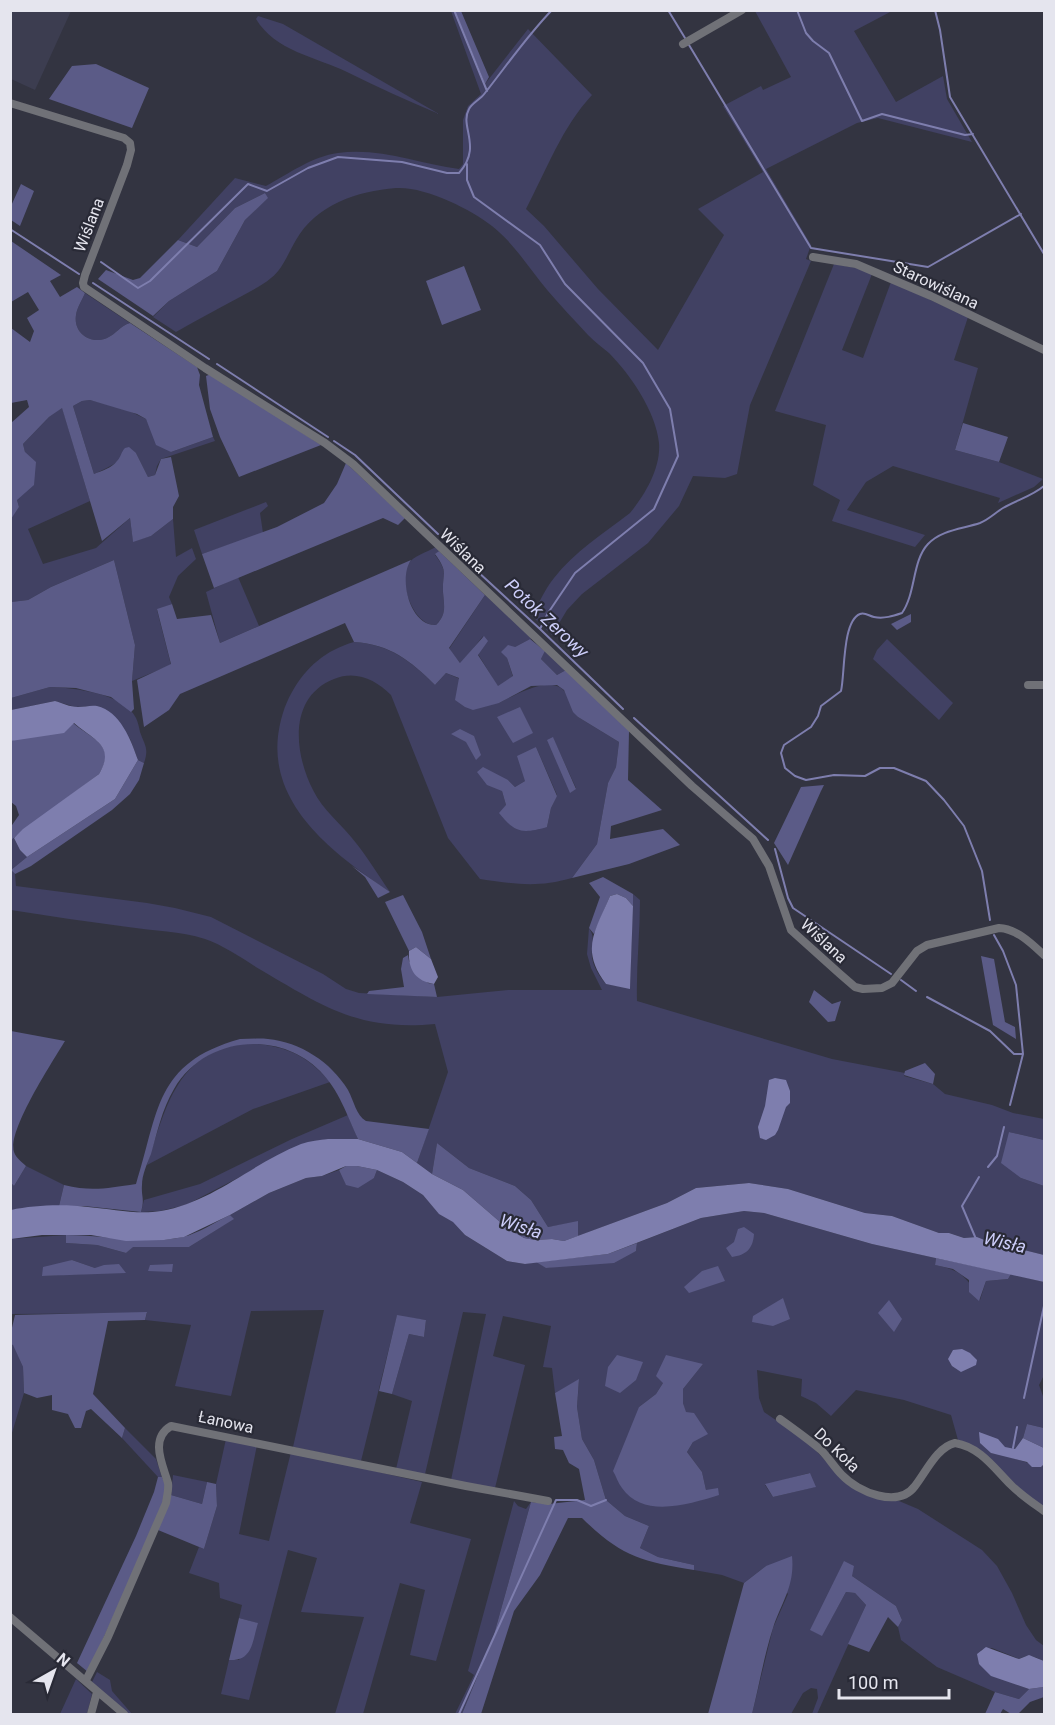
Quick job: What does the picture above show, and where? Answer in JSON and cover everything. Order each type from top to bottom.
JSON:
[{"type":"street","points":[[683,44],[742,10]]},
{"type":"street","name":"Wiślana","points":[[10,103],[124,138],[130,143],[130,156],[85,274],[84,287],[205,368],[325,443],[353,464],[692,786],[753,839],[769,866],[791,930],[855,987],[882,988],[892,982],[917,951],[927,945],[999,928],[1006,928],[1018,934],[1044,955]]},
{"type":"street","name":"Starowiślana","points":[[813,257],[856,264],[1044,350]]},
{"type":"street","points":[[1028,685],[1044,685]]},
{"type":"street","name":"Do Koła","points":[[780,1419],[829,1457],[841,1474],[855,1486],[871,1492],[894,1498],[903,1496],[911,1491],[943,1449],[955,1443],[973,1448],[1018,1491],[1044,1511]]},
{"type":"street","name":"Łanowa","points":[[86,1680],[108,1637],[166,1503],[169,1486],[159,1457],[163,1433],[171,1426],[548,1501]]},
{"type":"street","points":[[10,1617],[124,1714]]},
{"type":"street","points":[[91,1714],[97,1692]]},
{"type":"shaded area","points":[[11,10],[71,11],[35,90],[11,79]]},
{"type":"shaded area","points":[[451,11],[455,11],[485,84],[528,29],[592,95],[563,135],[526,209],[544,226],[598,289],[658,350],[724,235],[698,209],[763,172],[723,106],[761,86],[763,90],[791,77],[755,11],[892,11],[854,31],[896,102],[943,76],[947,99],[972,142],[878,118],[857,123],[766,169],[811,245],[806,259],[811,261],[750,405],[737,474],[725,478],[693,476],[679,506],[648,543],[582,594],[567,610],[552,635],[532,616],[545,591],[571,560],[636,506],[655,471],[659,443],[647,406],[625,372],[568,313],[515,249],[492,226],[460,206],[420,191],[396,188],[367,192],[339,202],[315,218],[304,228],[279,270],[260,286],[176,332],[153,317],[169,301],[217,271],[245,220],[267,198],[265,193],[235,208],[197,247],[178,240],[235,178],[266,186],[319,158],[353,152],[384,154],[459,169],[463,164],[463,120],[468,106],[481,94]]},
{"type":"shaded area","points":[[455,11],[461,11],[489,77],[485,84]]},
{"type":"shaded area","points":[[258,16],[283,24],[439,114],[285,46],[264,30],[256,19]]},
{"type":"shaded area","points":[[96,64],[149,88],[132,128],[49,99],[72,66]]},
{"type":"shaded area","points":[[21,184],[34,191],[20,226],[11,220],[11,206]]},
{"type":"shaded area","points":[[265,193],[268,198],[245,220],[217,271],[169,301],[153,316],[98,279],[106,270],[133,280],[140,278],[178,240],[197,247],[235,208]]},
{"type":"shaded area","points":[[11,241],[61,275],[50,281],[60,297],[77,287],[85,293],[76,315],[77,327],[84,336],[101,340],[130,323],[197,367],[200,375],[199,385],[213,437],[171,452],[156,445],[146,419],[137,414],[90,400],[73,406],[94,474],[112,466],[125,448],[129,447],[136,453],[148,477],[155,475],[161,459],[171,457],[179,496],[173,507],[173,519],[151,536],[133,542],[130,518],[102,541],[62,408],[49,417],[23,444],[25,452],[36,462],[34,485],[17,500],[19,507],[11,519],[11,423],[29,407],[27,400],[11,403],[11,328],[30,342],[34,331],[27,318],[39,310],[28,292],[11,302]]},
{"type":"shaded area","points":[[834,264],[872,274],[842,350],[863,358],[891,282],[968,317],[954,360],[978,368],[955,450],[999,462],[1043,479],[1034,487],[998,503],[1000,498],[893,466],[866,482],[847,510],[925,535],[915,547],[832,521],[840,500],[813,485],[826,425],[775,411]]},
{"type":"shaded area","points":[[464,266],[481,310],[442,325],[426,281]]},
{"type":"shaded area","points":[[85,293],[130,323],[101,340],[84,336],[77,327],[76,315]]},
{"type":"shaded area","points":[[211,374],[321,445],[239,477],[210,409],[206,376]]},
{"type":"shaded area","points":[[90,400],[125,409],[146,419],[152,431],[171,452],[213,437],[215,441],[161,459],[155,475],[148,477],[136,453],[94,474],[73,406]]},
{"type":"shaded area","points":[[62,407],[90,501],[28,529],[43,564],[96,548],[130,518],[133,541],[151,536],[173,519],[176,557],[192,548],[196,559],[178,576],[169,597],[172,604],[157,610],[171,665],[132,681],[135,645],[114,560],[51,587],[28,600],[11,602],[10,519],[19,507],[17,500],[25,452],[23,444]]},
{"type":"shaded area","points":[[963,423],[1008,437],[999,462],[955,450]]},
{"type":"shaded area","points":[[346,463],[405,518],[398,525],[383,518],[214,588],[202,554],[277,527],[324,503],[337,484]]},
{"type":"shaded area","points":[[266,502],[268,506],[260,513],[263,533],[202,554],[194,530]]},
{"type":"shaded area","points":[[436,547],[439,551],[435,555],[444,574],[444,606],[442,617],[436,625],[428,623],[414,611],[406,591],[405,572],[410,561]]},
{"type":"shaded area","points":[[439,551],[485,595],[449,648],[460,663],[484,636],[488,641],[478,655],[498,686],[513,676],[507,658],[501,652],[508,645],[515,647],[530,639],[545,651],[541,659],[557,675],[566,670],[629,731],[628,780],[662,810],[611,826],[610,839],[663,829],[680,845],[629,864],[572,878],[597,844],[608,783],[616,767],[619,742],[578,717],[573,712],[564,690],[557,685],[531,686],[499,703],[473,710],[465,707],[455,700],[459,678],[446,673],[435,685],[399,655],[378,646],[354,642],[345,623],[180,694],[169,710],[144,727],[137,680],[171,664],[157,609],[172,604],[177,619],[211,615],[220,643],[411,560],[406,578],[409,600],[419,618],[436,625],[444,610],[444,573],[435,554]]},
{"type":"shaded area","points":[[114,560],[135,645],[132,681],[134,709],[131,712],[111,697],[76,688],[50,687],[11,698],[11,602],[28,600],[51,587]]},
{"type":"shaded area","points":[[238,577],[259,626],[220,643],[206,592]]},
{"type":"shaded area","points":[[485,595],[532,638],[502,652],[507,658],[513,677],[498,687],[478,654],[483,636],[461,664],[449,649]]},
{"type":"shaded area","points":[[911,614],[911,622],[897,630],[891,624]]},
{"type":"shaded area","points":[[887,639],[953,703],[939,720],[873,659],[877,650]]},
{"type":"shaded area","points":[[354,642],[367,643],[389,650],[408,661],[435,685],[446,673],[499,703],[523,691],[542,685],[559,687],[565,692],[578,717],[619,742],[616,767],[608,783],[597,844],[572,878],[537,884],[515,884],[480,879],[448,838],[391,695],[379,685],[358,676],[342,676],[319,687],[302,712],[299,743],[302,760],[317,798],[351,836],[390,892],[349,863],[311,828],[296,808],[285,786],[278,762],[279,730],[292,692],[310,667],[344,645]],"holes":[[[553,738],[576,788],[571,792],[548,741]],[[536,747],[557,795],[551,808],[547,827],[506,805],[502,791],[508,780],[515,787],[525,781]]]},
{"type":"shaded area","points":[[545,651],[566,670],[557,675],[541,659]]},
{"type":"shaded area","points":[[50,687],[110,697],[130,710],[137,720],[146,747],[144,763],[138,760],[130,739],[96,706],[75,707],[55,701],[11,710],[11,698]]},
{"type":"shaded area","points":[[55,701],[75,707],[97,706],[105,709],[124,727],[138,760],[115,799],[27,857],[20,850],[14,838],[99,774],[104,764],[104,750],[100,744],[74,723],[64,733],[11,741],[11,710]]},
{"type":"shaded area","points":[[520,707],[533,733],[513,743],[497,717]]},
{"type":"shaded area","points":[[73,723],[95,739],[104,750],[104,764],[99,774],[11,840],[10,828],[19,815],[16,806],[11,802],[11,741]]},
{"type":"shaded area","points":[[460,729],[474,736],[481,755],[476,760],[466,742],[451,734]]},
{"type":"shaded area","points":[[553,737],[576,789],[570,793],[547,740]]},
{"type":"shaded area","points":[[536,747],[557,796],[551,808],[547,827],[525,831],[510,825],[499,813],[506,805],[502,791],[487,785],[477,772],[483,767],[508,780],[515,787],[525,781],[517,756]]},
{"type":"shaded area","points":[[138,760],[144,763],[139,780],[130,794],[112,810],[31,866],[15,874],[11,870],[115,799]]},
{"type":"shaded area","points":[[824,785],[788,865],[774,843],[801,787]]},
{"type":"shaded area","points":[[14,838],[20,850],[27,857],[11,870],[15,874],[16,886],[147,903],[211,917],[323,974],[346,989],[359,993],[437,997],[508,990],[602,990],[587,954],[589,928],[593,939],[593,961],[599,975],[606,984],[630,988],[633,894],[640,900],[637,1001],[832,1059],[905,1073],[904,1076],[933,1084],[945,1094],[1044,1119],[1044,1140],[1009,1132],[1021,1178],[1044,1186],[1044,1255],[977,1237],[964,1238],[949,1233],[939,1233],[892,1216],[865,1213],[788,1189],[749,1183],[696,1188],[667,1203],[578,1236],[578,1222],[548,1227],[531,1200],[515,1186],[469,1168],[437,1143],[432,1174],[417,1163],[448,1072],[435,1024],[385,1024],[343,1014],[304,995],[220,945],[196,936],[11,910],[10,840]]},
{"type":"shaded area","points":[[352,866],[390,892],[378,898],[365,877]]},
{"type":"shaded area","points":[[603,877],[633,894],[633,906],[626,898],[617,894],[610,896],[594,934],[589,928],[600,897],[589,883]]},
{"type":"shaded area","points":[[617,894],[626,898],[633,906],[630,989],[606,984],[598,972],[592,950],[599,920],[610,896]]},
{"type":"shaded area","points":[[403,895],[422,932],[431,959],[416,947],[409,951],[385,902]]},
{"type":"shaded area","points":[[416,947],[431,959],[438,977],[434,984],[417,977],[411,969],[409,951]]},
{"type":"shaded area","points":[[408,955],[409,961],[428,983],[434,984],[437,997],[367,994],[369,991],[404,987],[401,969],[403,958]]},
{"type":"shaded area","points":[[981,956],[994,959],[1005,1022],[1015,1027],[1016,1039],[993,1025]]},
{"type":"shaded area","points":[[814,990],[832,1004],[841,1001],[835,1021],[828,1022],[809,1002]]},
{"type":"shaded area","points":[[11,1031],[65,1041],[32,1096],[17,1129],[14,1152],[26,1166],[14,1186],[10,1182]]},
{"type":"shaded area","points":[[240,1039],[280,1041],[314,1055],[341,1080],[357,1111],[366,1121],[429,1129],[417,1163],[402,1152],[358,1139],[342,1103],[327,1078],[303,1058],[284,1049],[263,1045],[243,1045],[222,1049],[204,1058],[187,1072],[174,1089],[163,1113],[144,1173],[141,1212],[84,1206],[59,1206],[64,1185],[92,1189],[136,1184],[156,1113],[175,1076],[191,1062],[212,1049]]},
{"type":"shaded area","points":[[248,1043],[273,1046],[294,1053],[321,1072],[330,1082],[253,1109],[147,1165],[169,1103],[178,1085],[190,1069],[205,1057],[224,1048]]},
{"type":"shaded area","points":[[925,1063],[935,1074],[933,1084],[904,1075],[905,1071]]},
{"type":"shaded area","points":[[775,1078],[786,1080],[790,1091],[790,1103],[786,1107],[775,1135],[766,1140],[760,1138],[758,1127],[765,1106],[769,1080]]},
{"type":"shaded area","points":[[348,1115],[358,1139],[328,1139],[303,1144],[186,1205],[160,1211],[141,1212],[144,1200],[200,1184],[292,1139]]},
{"type":"shaded area","points":[[1009,1132],[1044,1140],[1044,1186],[1021,1178],[1001,1163]]},
{"type":"shaded area","points":[[328,1139],[358,1139],[402,1152],[432,1174],[463,1190],[507,1228],[524,1238],[564,1241],[667,1203],[696,1188],[749,1183],[788,1189],[865,1213],[892,1216],[939,1233],[949,1233],[964,1238],[977,1237],[1044,1255],[1044,1282],[872,1244],[764,1213],[744,1211],[701,1218],[608,1254],[525,1264],[507,1261],[465,1235],[453,1222],[439,1214],[423,1195],[403,1182],[377,1170],[357,1166],[346,1166],[322,1176],[306,1178],[269,1193],[184,1237],[126,1241],[91,1235],[42,1235],[11,1239],[11,1210],[59,1205],[134,1212],[161,1211],[180,1206],[215,1191],[266,1161],[301,1144]]},
{"type":"shaded area","points":[[437,1143],[469,1168],[515,1186],[531,1200],[548,1227],[578,1221],[578,1236],[564,1241],[535,1240],[524,1238],[507,1228],[463,1190],[432,1174]]},
{"type":"shaded area","points":[[26,1166],[64,1185],[59,1206],[11,1210],[10,1182],[14,1186]]},
{"type":"shaded area","points":[[346,1166],[377,1170],[374,1178],[358,1188],[346,1185],[339,1170]]},
{"type":"shaded area","points":[[339,1170],[346,1184],[374,1178],[377,1170],[403,1182],[423,1195],[439,1213],[453,1221],[465,1235],[507,1261],[525,1264],[536,1262],[547,1268],[636,1251],[637,1243],[701,1218],[744,1211],[764,1213],[872,1244],[936,1258],[935,1265],[957,1272],[971,1286],[980,1300],[986,1281],[1008,1279],[1011,1274],[1044,1282],[1044,1375],[1039,1385],[1044,1399],[1044,1428],[1027,1424],[1023,1438],[1015,1449],[991,1453],[1041,1467],[1044,1464],[1044,1509],[1020,1491],[984,1453],[958,1440],[951,1415],[904,1400],[856,1390],[831,1416],[816,1403],[801,1396],[802,1379],[757,1370],[759,1398],[764,1412],[808,1442],[849,1486],[882,1499],[899,1501],[918,1509],[982,1550],[997,1566],[1026,1625],[1036,1640],[1044,1646],[1044,1661],[1029,1656],[1019,1659],[992,1648],[981,1650],[1013,1683],[1029,1689],[1019,1699],[995,1692],[937,1667],[901,1640],[898,1627],[902,1620],[896,1606],[852,1576],[811,1630],[822,1635],[846,1592],[855,1593],[866,1605],[817,1714],[812,1714],[818,1698],[817,1689],[811,1688],[803,1693],[791,1714],[752,1714],[773,1628],[788,1594],[766,1566],[744,1583],[722,1575],[694,1570],[694,1565],[658,1557],[640,1548],[649,1526],[625,1516],[606,1500],[594,1460],[582,1439],[577,1407],[579,1380],[555,1393],[552,1368],[543,1367],[551,1326],[503,1316],[493,1356],[525,1365],[495,1488],[451,1480],[486,1314],[463,1312],[425,1474],[396,1469],[412,1401],[392,1394],[409,1334],[424,1337],[426,1320],[397,1316],[361,1461],[293,1447],[324,1310],[251,1311],[231,1396],[175,1386],[191,1325],[145,1320],[147,1313],[11,1314],[11,1239],[66,1235],[66,1243],[97,1245],[126,1253],[132,1247],[189,1247],[233,1219],[230,1215],[269,1193],[306,1178],[322,1176]],"holes":[[[72,1260],[95,1268],[125,1272],[42,1276]],[[703,1364],[683,1389],[683,1403],[693,1442],[687,1452],[702,1472],[706,1490],[639,1407],[656,1394],[663,1383]],[[809,1473],[815,1487],[773,1497],[765,1485]]]},
{"type":"shaded area","points":[[230,1215],[234,1219],[189,1247],[133,1247],[126,1253],[97,1245],[66,1243],[66,1235],[139,1240],[183,1237]]},
{"type":"shaded area","points":[[744,1227],[754,1234],[752,1244],[745,1253],[732,1257],[726,1248],[734,1242],[738,1229]]},
{"type":"shaded area","points":[[637,1243],[636,1251],[614,1263],[546,1268],[536,1262],[608,1254]]},
{"type":"shaded area","points":[[936,1258],[1011,1274],[1008,1279],[986,1281],[979,1301],[969,1292],[969,1280],[953,1269],[935,1265]]},
{"type":"shaded area","points":[[72,1260],[95,1268],[119,1264],[126,1273],[42,1276],[43,1267]]},
{"type":"shaded area","points":[[173,1264],[172,1272],[148,1271],[150,1265]]},
{"type":"shaded area","points":[[718,1266],[725,1281],[689,1293],[684,1287],[702,1271]]},
{"type":"shaded area","points":[[783,1298],[790,1319],[773,1326],[752,1322],[753,1316]]},
{"type":"shaded area","points":[[889,1300],[902,1319],[894,1332],[878,1313]]},
{"type":"shaded area","points":[[147,1312],[145,1320],[108,1321],[93,1394],[125,1428],[122,1438],[91,1409],[86,1411],[81,1428],[75,1428],[68,1414],[52,1410],[52,1395],[37,1398],[24,1393],[23,1367],[11,1344],[15,1315]]},
{"type":"shaded area","points":[[397,1315],[426,1320],[424,1337],[409,1334],[392,1394],[379,1391]]},
{"type":"shaded area","points":[[11,1344],[23,1367],[24,1393],[11,1436]]},
{"type":"shaded area","points":[[962,1349],[977,1360],[976,1365],[961,1372],[952,1366],[948,1359],[953,1350]]},
{"type":"shaded area","points":[[617,1355],[643,1362],[636,1380],[620,1393],[605,1386],[608,1367]]},
{"type":"shaded area","points":[[666,1355],[703,1364],[683,1389],[683,1403],[686,1412],[694,1413],[708,1434],[693,1442],[687,1452],[702,1472],[706,1490],[718,1488],[719,1495],[681,1505],[654,1506],[631,1498],[613,1471],[639,1407],[656,1394],[663,1383],[656,1376]]},
{"type":"shaded area","points":[[579,1379],[577,1407],[582,1439],[594,1460],[606,1500],[625,1516],[649,1526],[640,1548],[658,1557],[694,1565],[694,1570],[645,1560],[609,1541],[582,1518],[568,1518],[540,1575],[514,1611],[481,1714],[462,1714],[493,1638],[531,1502],[549,1504],[585,1500],[579,1469],[569,1463],[563,1450],[555,1449],[554,1437],[562,1436],[555,1393]]},
{"type":"shaded area","points":[[1027,1424],[1044,1428],[1044,1448],[1023,1438]]},
{"type":"shaded area","points":[[125,1428],[156,1459],[162,1477],[158,1477],[122,1438]]},
{"type":"shaded area","points":[[979,1432],[998,1439],[1005,1447],[1015,1449],[1023,1438],[1044,1448],[1044,1464],[1041,1467],[1032,1467],[1027,1462],[991,1453],[980,1443]]},
{"type":"shaded area","points":[[226,1439],[257,1445],[239,1534],[269,1541],[291,1452],[422,1482],[410,1523],[471,1539],[436,1661],[410,1655],[425,1590],[400,1583],[363,1714],[335,1714],[364,1617],[301,1612],[317,1558],[288,1550],[249,1700],[221,1694],[229,1660],[239,1660],[257,1623],[239,1618],[242,1605],[220,1598],[219,1583],[189,1573],[199,1547],[204,1549],[217,1506],[216,1484]]},
{"type":"shaded area","points":[[810,1473],[816,1487],[773,1497],[765,1484]]},
{"type":"shaded area","points":[[173,1475],[207,1482],[202,1504],[171,1495]]},
{"type":"shaded area","points":[[158,1477],[162,1477],[167,1488],[165,1503],[88,1672],[77,1663],[136,1536]]},
{"type":"shaded area","points":[[207,1482],[216,1484],[217,1506],[204,1549],[158,1530],[171,1495],[202,1504]]},
{"type":"shaded area","points":[[514,1501],[518,1506],[526,1509],[531,1502],[493,1638],[462,1714],[455,1714],[474,1675],[468,1671]]},
{"type":"shaded area","points":[[792,1556],[790,1585],[770,1639],[752,1714],[708,1714],[744,1583],[766,1566]]},
{"type":"shaded area","points":[[844,1561],[854,1566],[852,1576],[896,1606],[902,1620],[898,1627],[888,1617],[869,1652],[848,1644],[866,1605],[855,1593],[846,1592],[822,1636],[810,1630]]},
{"type":"shaded area","points":[[239,1618],[258,1623],[253,1643],[247,1654],[229,1660]]},
{"type":"shaded area","points":[[986,1647],[1019,1659],[1029,1655],[1044,1661],[1044,1687],[1029,1689],[991,1676],[979,1664],[977,1654]]},
{"type":"shaded area","points":[[97,1672],[110,1680],[112,1691],[132,1714],[128,1714],[97,1690],[92,1682]]},
{"type":"shaded area","points":[[76,1679],[92,1694],[87,1714],[60,1714]]},
{"type":"shaded area","points":[[1044,1687],[1044,1697],[1030,1702],[1018,1714],[1011,1714],[1003,1709],[1000,1714],[985,1714],[995,1692],[1019,1699],[1029,1689]]},
{"type":"waterway","points":[[454,10],[487,91]]},
{"type":"waterway","points":[[101,262],[138,288],[150,281],[248,184],[267,191],[308,168],[338,157],[402,162],[447,173],[459,173],[469,154],[467,123],[469,109],[552,10]]},
{"type":"waterway","points":[[668,10],[685,38]]},
{"type":"waterway","points":[[797,10],[806,33],[829,53],[862,121],[882,114],[965,135],[973,134]]},
{"type":"waterway","points":[[935,10],[950,97],[1044,254]]},
{"type":"waterway","points":[[689,45],[811,248],[928,267],[1021,214]]},
{"type":"waterway","points":[[467,164],[467,180],[474,197],[540,245],[565,284],[643,363],[670,409],[678,456],[654,509],[575,573],[540,629]]},
{"type":"waterway","name":"Potok Zerowy","points":[[10,229],[79,274]]},
{"type":"waterway","points":[[93,283],[209,359]]},
{"type":"waterway","points":[[217,364],[328,437]]},
{"type":"waterway","points":[[334,441],[355,455],[438,534]]},
{"type":"waterway","points":[[990,920],[982,871],[964,826],[926,781],[894,768],[880,768],[865,776],[834,775],[806,780],[795,776],[785,768],[781,753],[784,745],[811,727],[821,706],[841,691],[847,637],[854,619],[860,614],[881,618],[902,613],[910,596],[919,559],[933,539],[945,533],[983,522],[1003,508],[1044,486]]},
{"type":"waterway","name":"Potok Zerowy","points":[[452,548],[623,709]]},
{"type":"waterway","points":[[634,718],[768,840]]},
{"type":"waterway","points":[[775,849],[788,898],[793,908],[891,974]]},
{"type":"waterway","points":[[994,935],[1016,985],[1023,1054],[1010,1105]]},
{"type":"waterway","points":[[901,980],[916,991]]},
{"type":"waterway","points":[[927,997],[990,1031],[1014,1054],[1023,1054]]},
{"type":"waterway","points":[[988,1167],[997,1156],[1004,1127]]},
{"type":"waterway","name":"Wisła","points":[[976,1239],[962,1206],[979,1177]]},
{"type":"waterway","points":[[1024,1398],[1044,1306]]},
{"type":"waterway","points":[[1013,1448],[1017,1427]]},
{"type":"waterway","points":[[459,1714],[556,1500],[577,1500],[591,1506],[606,1500]]}]
